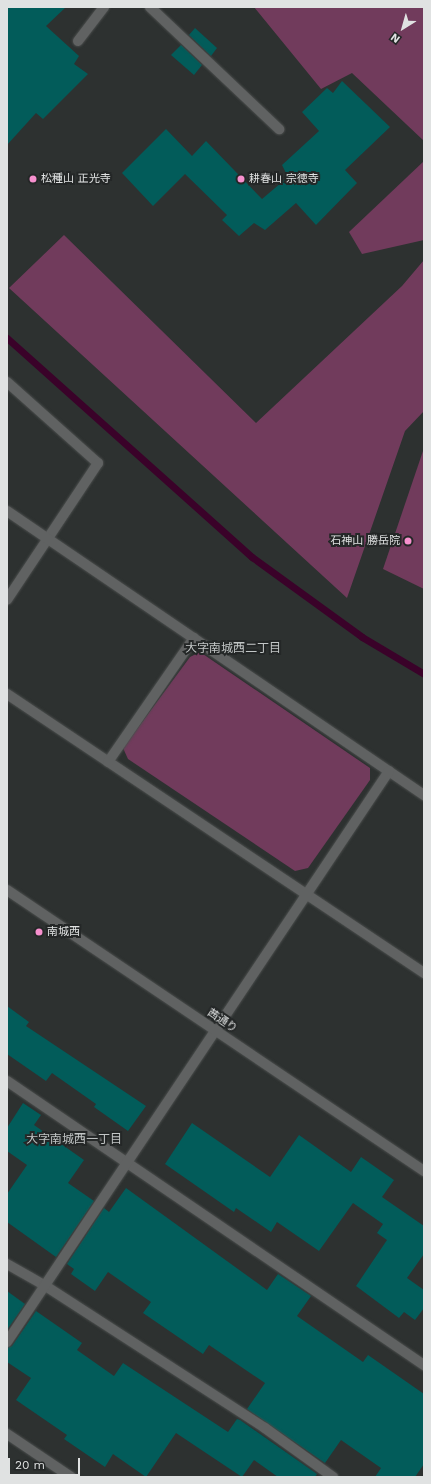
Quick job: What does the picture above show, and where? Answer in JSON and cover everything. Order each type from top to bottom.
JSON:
[{"type":"street","points":[[78,40],[104,7]]},
{"type":"street","points":[[149,7],[278,129]]},
{"type":"street","points":[[7,382],[98,463],[7,600]]},
{"type":"street","points":[[7,511],[424,794]]},
{"type":"street","points":[[108,762],[194,638]]},
{"type":"street","points":[[7,694],[424,973]]},
{"type":"street","points":[[7,1342],[216,1031],[388,771]]},
{"type":"street","name":"茜通り","points":[[7,890],[424,1171]]},
{"type":"street","points":[[7,1081],[424,1365]]},
{"type":"street","points":[[7,1264],[44,1285],[265,1428],[333,1477]]},
{"type":"street","points":[[7,1434],[71,1477]]},
{"type":"shaded area","points":[[254,7],[424,7],[424,141],[352,73],[321,89]]},
{"type":"shaded area","points":[[424,161],[424,240],[362,254],[349,232]]},
{"type":"shaded area","points":[[64,235],[256,423],[402,286],[424,260],[424,411],[405,431],[347,598],[9,288]]},
{"type":"shaded area","name":"石神山 勝岳院","points":[[424,448],[424,589],[383,569]]},
{"type":"shaded area","points":[[200,652],[370,768],[370,780],[308,868],[295,871],[128,759],[123,748],[190,657]]},
{"type":"building","points":[[7,7],[66,7],[46,26],[79,56],[74,64],[88,74],[43,119],[36,113],[7,145]]},
{"type":"building","points":[[195,28],[217,48],[211,56],[189,35]]},
{"type":"building","points":[[181,45],[202,65],[194,75],[171,55]]},
{"type":"building","points":[[342,81],[390,127],[345,170],[357,183],[316,225],[296,203],[265,230],[254,223],[239,236],[222,220],[227,215],[185,174],[153,206],[122,173],[166,129],[192,156],[206,141],[262,199],[288,177],[282,165],[319,131],[302,112],[327,88],[333,93]]},
{"type":"building","points":[[7,1006],[29,1022],[26,1026],[146,1106],[128,1131],[94,1107],[96,1104],[52,1073],[46,1081],[7,1054]]},
{"type":"building","points":[[23,1103],[41,1115],[34,1125],[84,1160],[68,1183],[94,1201],[56,1257],[7,1222],[7,1194],[27,1165],[7,1151],[7,1128]]},
{"type":"building","points":[[192,1123],[270,1177],[299,1135],[351,1172],[361,1157],[394,1180],[382,1197],[424,1226],[424,1254],[407,1278],[424,1290],[424,1308],[415,1320],[404,1312],[399,1318],[356,1286],[387,1240],[377,1233],[383,1224],[353,1203],[319,1251],[277,1222],[271,1232],[236,1208],[234,1212],[165,1164]]},
{"type":"building","points":[[126,1188],[267,1290],[278,1274],[311,1296],[297,1316],[363,1362],[368,1355],[424,1394],[424,1464],[415,1477],[375,1477],[381,1468],[341,1440],[325,1463],[247,1409],[265,1383],[209,1345],[203,1354],[143,1313],[151,1302],[108,1272],[95,1291],[71,1274],[74,1269],[67,1264],[104,1208],[109,1212]]},
{"type":"building","points":[[7,1291],[25,1304],[7,1330]]},
{"type":"building","points":[[36,1311],[82,1343],[77,1350],[114,1376],[123,1363],[228,1432],[237,1419],[240,1420],[317,1474],[315,1477],[278,1477],[254,1460],[242,1477],[176,1433],[146,1477],[113,1454],[105,1467],[64,1439],[67,1435],[16,1400],[31,1378],[7,1362],[7,1348],[12,1346]]},
{"type":"waterway","points":[[7,338],[252,557],[362,637],[424,674]]},
{"type":"place","name":"松種山 正光寺","points":[[33,179]]},
{"type":"place","name":"耕春山 宗徳寺","points":[[241,179]]},
{"type":"place","name":"石神山 勝岳院","points":[[408,541]]},
{"type":"place","name":"南城西","points":[[39,932]]},
{"type":"district","name":"大字南城西二丁目","points":[[233,649]]},
{"type":"district","name":"大字南城西一丁目","points":[[74,1140]]}]
